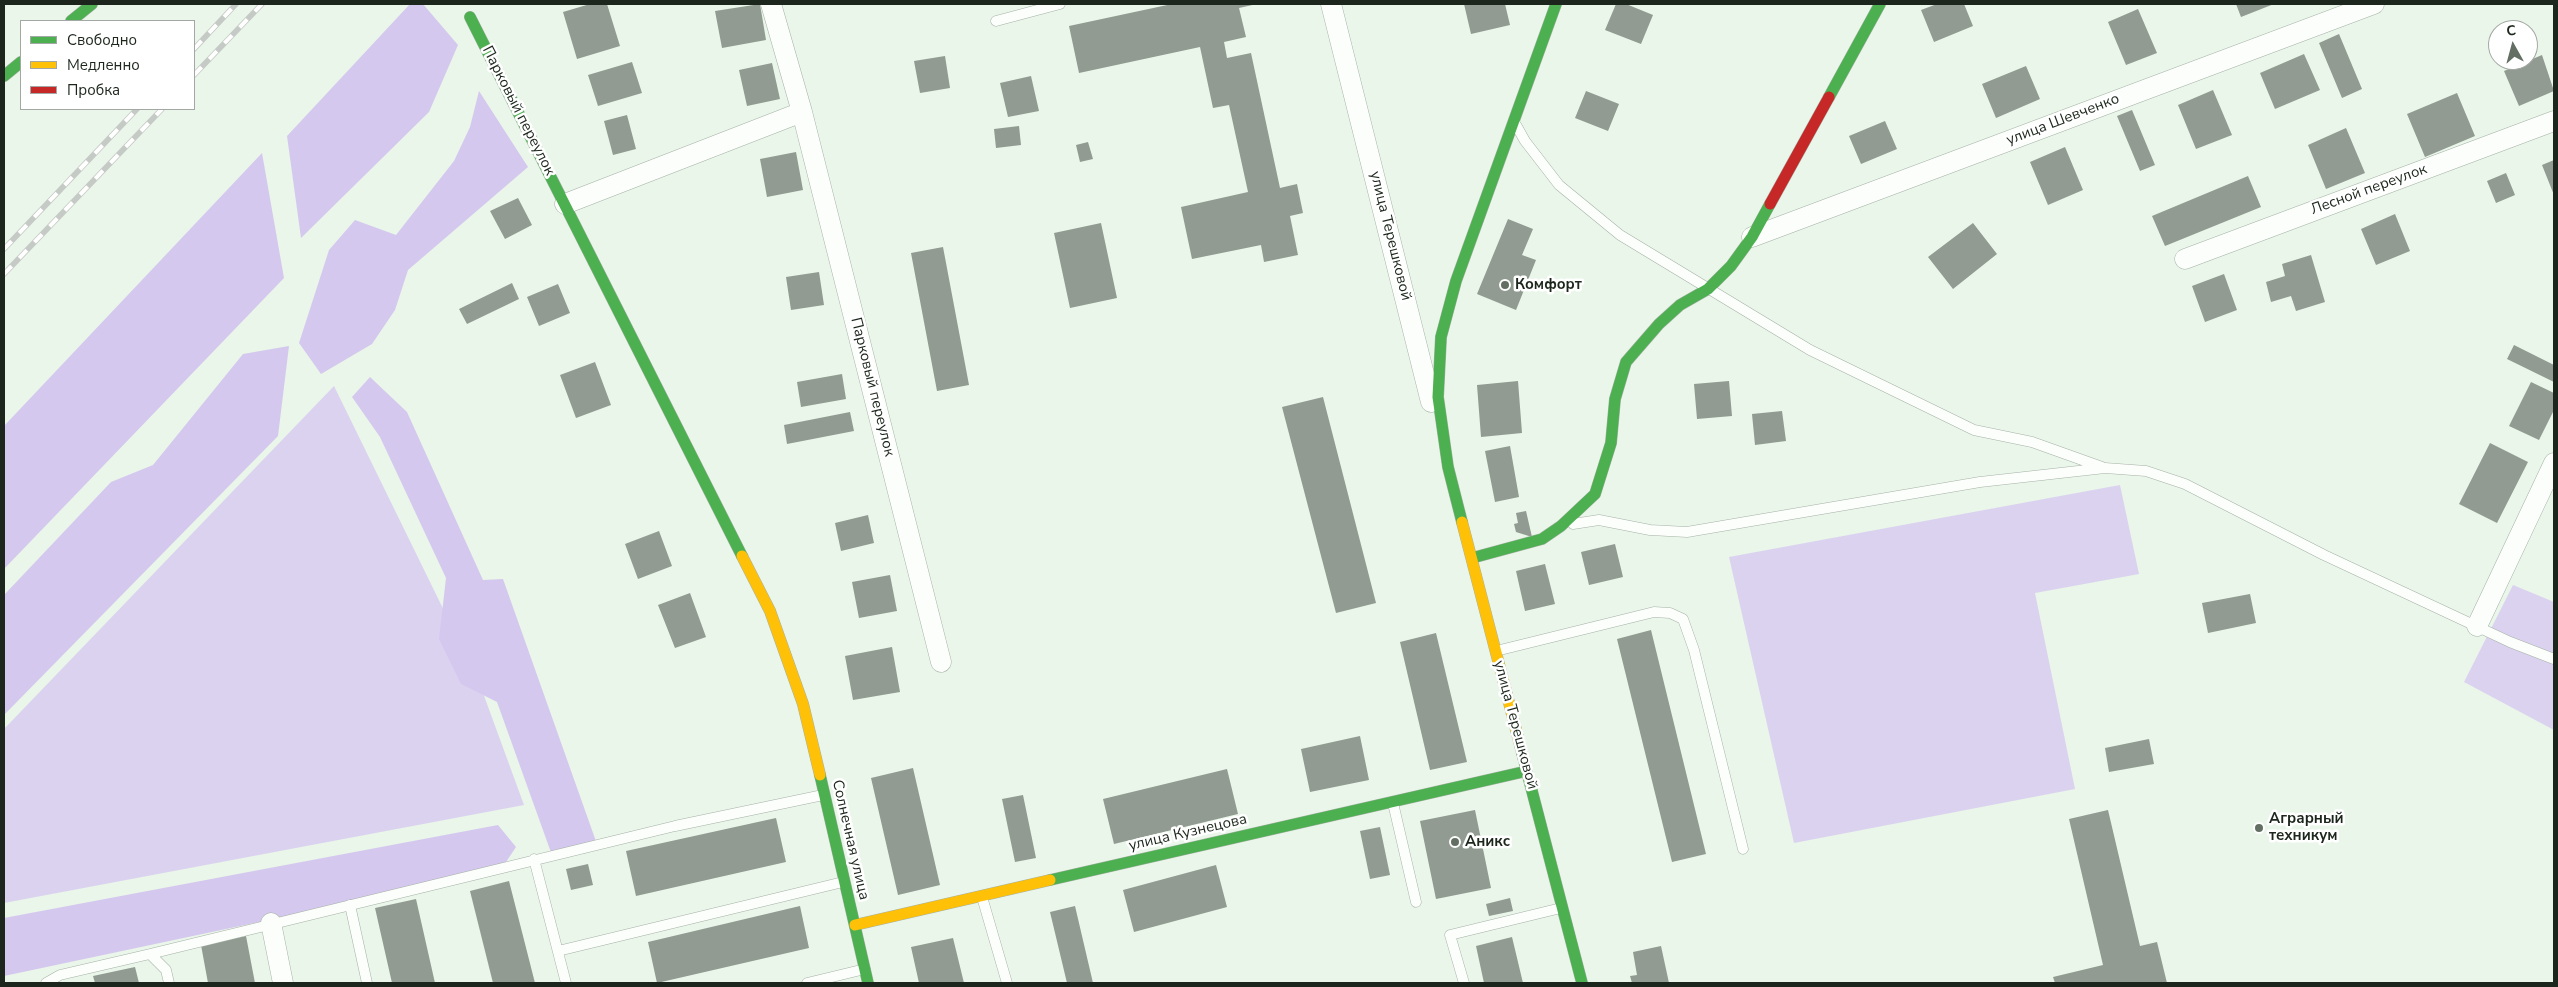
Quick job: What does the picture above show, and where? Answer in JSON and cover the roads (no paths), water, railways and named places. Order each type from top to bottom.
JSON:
[{"type":"street","points":[[72,20],[92,4]]},
{"type":"street","name":"Парковый переулок","points":[[771,4],[802,112],[941,662]]},
{"type":"street","name":"улица Терешковой","points":[[1331,4],[1448,467],[1582,983]]},
{"type":"street","name":"улица Терешковой","points":[[1540,4],[1545,35]]},
{"type":"street","name":"улица Терешковой","points":[[1448,467],[1438,397],[1442,338],[1456,281],[1556,4]]},
{"type":"street","name":"улица Шевченко","points":[[1752,237],[2374,4]]},
{"type":"street","points":[[1472,558],[1542,539],[1561,526],[1596,494],[1611,443],[1615,399],[1626,362],[1659,324],[1680,305],[1708,290],[1731,266],[1752,237],[1879,5]]},
{"type":"street","name":"Парковый переулок","points":[[468,13],[770,611],[803,704]]},
{"type":"street","points":[[4,76],[20,63]]},
{"type":"street","points":[[565,204],[802,112]]},
{"type":"street","name":"Лесной переулок","points":[[2185,259],[2554,122]]},
{"type":"street","points":[[2477,626],[2554,463]]},
{"type":"street","name":"Солнечная улица","points":[[803,704],[868,983]]},
{"type":"street","name":"улица Кузнецова","points":[[855,925],[1527,771]]},
{"type":"street","points":[[271,923],[283,983]]},
{"type":"lane","points":[[996,21],[1060,4]]},
{"type":"lane","points":[[1514,120],[1525,141],[1559,185],[1620,235],[1708,290],[1810,350],[1974,430],[2032,442],[2105,468]]},
{"type":"lane","points":[[1561,526],[1599,520],[1650,530],[1686,532],[1980,482],[2105,468],[2146,471],[2185,484],[2324,555],[2477,626],[2554,658]]},
{"type":"lane","points":[[1496,651],[1654,612],[1670,613],[1684,619],[1694,650],[1743,849]]},
{"type":"lane","points":[[46,983],[60,975],[534,859],[675,826],[824,795]]},
{"type":"lane","points":[[1392,802],[1416,902]]},
{"type":"lane","points":[[534,859],[566,983]]},
{"type":"lane","points":[[558,952],[845,882]]},
{"type":"lane","points":[[982,896],[1008,983]]},
{"type":"lane","points":[[350,905],[367,983]]},
{"type":"lane","points":[[1464,983],[1450,935],[1562,908]]},
{"type":"lane","points":[[150,954],[166,970],[169,983]]},
{"type":"lane","points":[[807,983],[865,969]]},
{"type":"railway","points":[[195,48],[236,4]]},
{"type":"railway","points":[[195,74],[262,4]]},
{"type":"railway","points":[[4,249],[136,110]]},
{"type":"railway","points":[[4,274],[161,110]]},
{"type":"place","name":"Комфорт","points":[[1505,285]]},
{"type":"place","name":"Аграрный техникум","points":[[2259,828]]},
{"type":"place","name":"Аникс","points":[[1455,842]]}]
